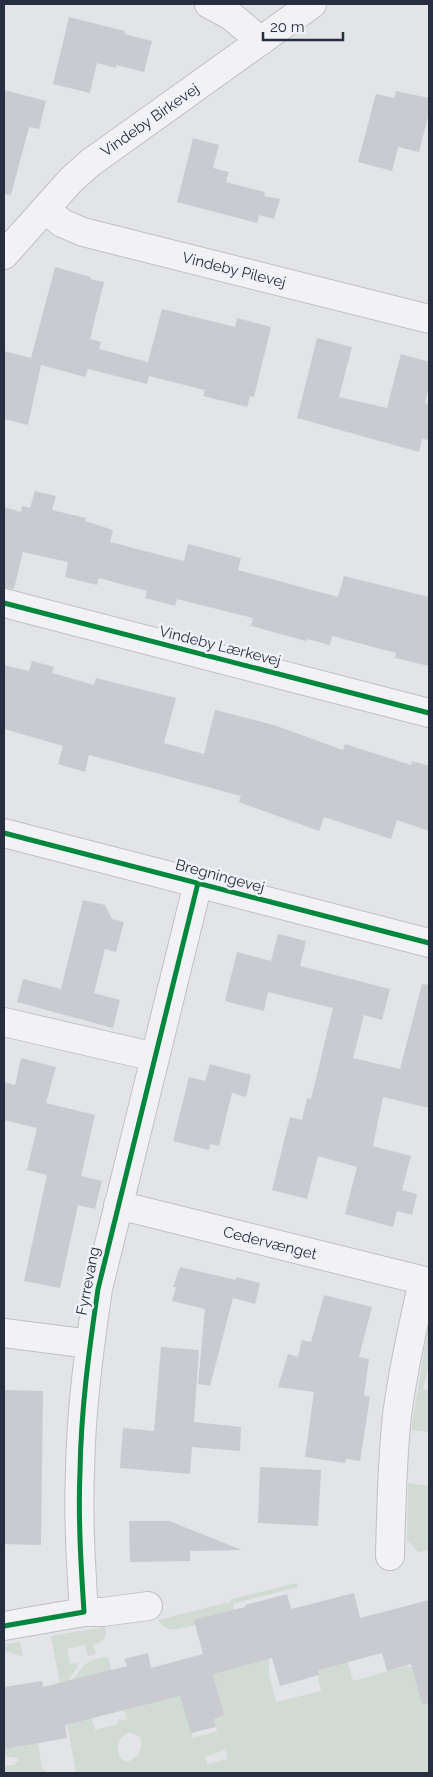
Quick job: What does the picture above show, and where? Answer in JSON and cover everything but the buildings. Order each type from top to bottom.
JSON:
[{"type":"street","points":[[209,4],[230,16],[261,41]]},
{"type":"street","name":"Vindeby Birkevej","points":[[4,255],[71,180],[90,163],[312,4]]},
{"type":"street","name":"Vindeby Pilevej","points":[[45,209],[62,222],[83,232],[429,319]]},
{"type":"street","name":"Vindeby Lærkevej","points":[[4,603],[429,713]]},
{"type":"street","name":"Bregningevej","points":[[4,833],[429,943]]},
{"type":"street","name":"Fyrrevang","points":[[84,1612],[80,1538],[80,1472],[83,1409],[98,1289],[198,883]]},
{"type":"street","points":[[4,1022],[155,1057]]},
{"type":"street","name":"Cedervænget","points":[[118,1205],[426,1281],[408,1348],[397,1416],[391,1495],[390,1556]]},
{"type":"street","points":[[4,1333],[90,1344]]},
{"type":"street","points":[[4,1626],[84,1612],[103,1612],[148,1606]]},
{"type":"shaded area","points":[[429,1322],[429,1364],[423,1389],[429,1391],[429,1432],[411,1430]]},
{"type":"shaded area","points":[[408,1483],[429,1486],[429,1550],[419,1552],[407,1541]]},
{"type":"shaded area","points":[[297,1583],[297,1589],[293,1588],[233,1604],[242,1639],[269,1652],[269,1675],[276,1702],[321,1691],[311,1645],[346,1656],[353,1681],[406,1666],[429,1670],[429,1773],[76,1773],[51,1636],[105,1627],[106,1634],[104,1638],[100,1642],[93,1644],[96,1654],[88,1656],[85,1645],[67,1649],[70,1664],[77,1663],[78,1666],[69,1681],[89,1662],[109,1658],[111,1670],[92,1718],[95,1730],[118,1724],[118,1719],[127,1720],[124,1710],[178,1688],[193,1738],[217,1731],[214,1718],[224,1715],[208,1655],[196,1625],[180,1629],[170,1629],[162,1625],[158,1620],[230,1602],[231,1599]],"holes":[[[128,1733],[139,1737],[141,1746],[137,1755],[127,1762],[120,1756],[118,1748],[121,1739]],[[225,1750],[228,1759],[207,1764],[205,1757]]]},
{"type":"shaded area","points":[[20,1642],[23,1656],[4,1652],[4,1644]]},
{"type":"shaded area","points":[[38,1742],[42,1770],[46,1770],[48,1773],[4,1773],[4,1766],[14,1765],[19,1761],[17,1758],[4,1756],[4,1749]]},
{"type":"cycle path","points":[[4,603],[429,713]]},
{"type":"cycle path","points":[[4,833],[429,943]]},
{"type":"cycle path","points":[[4,1626],[84,1612],[79,1489],[86,1380],[98,1289],[198,883]]}]
